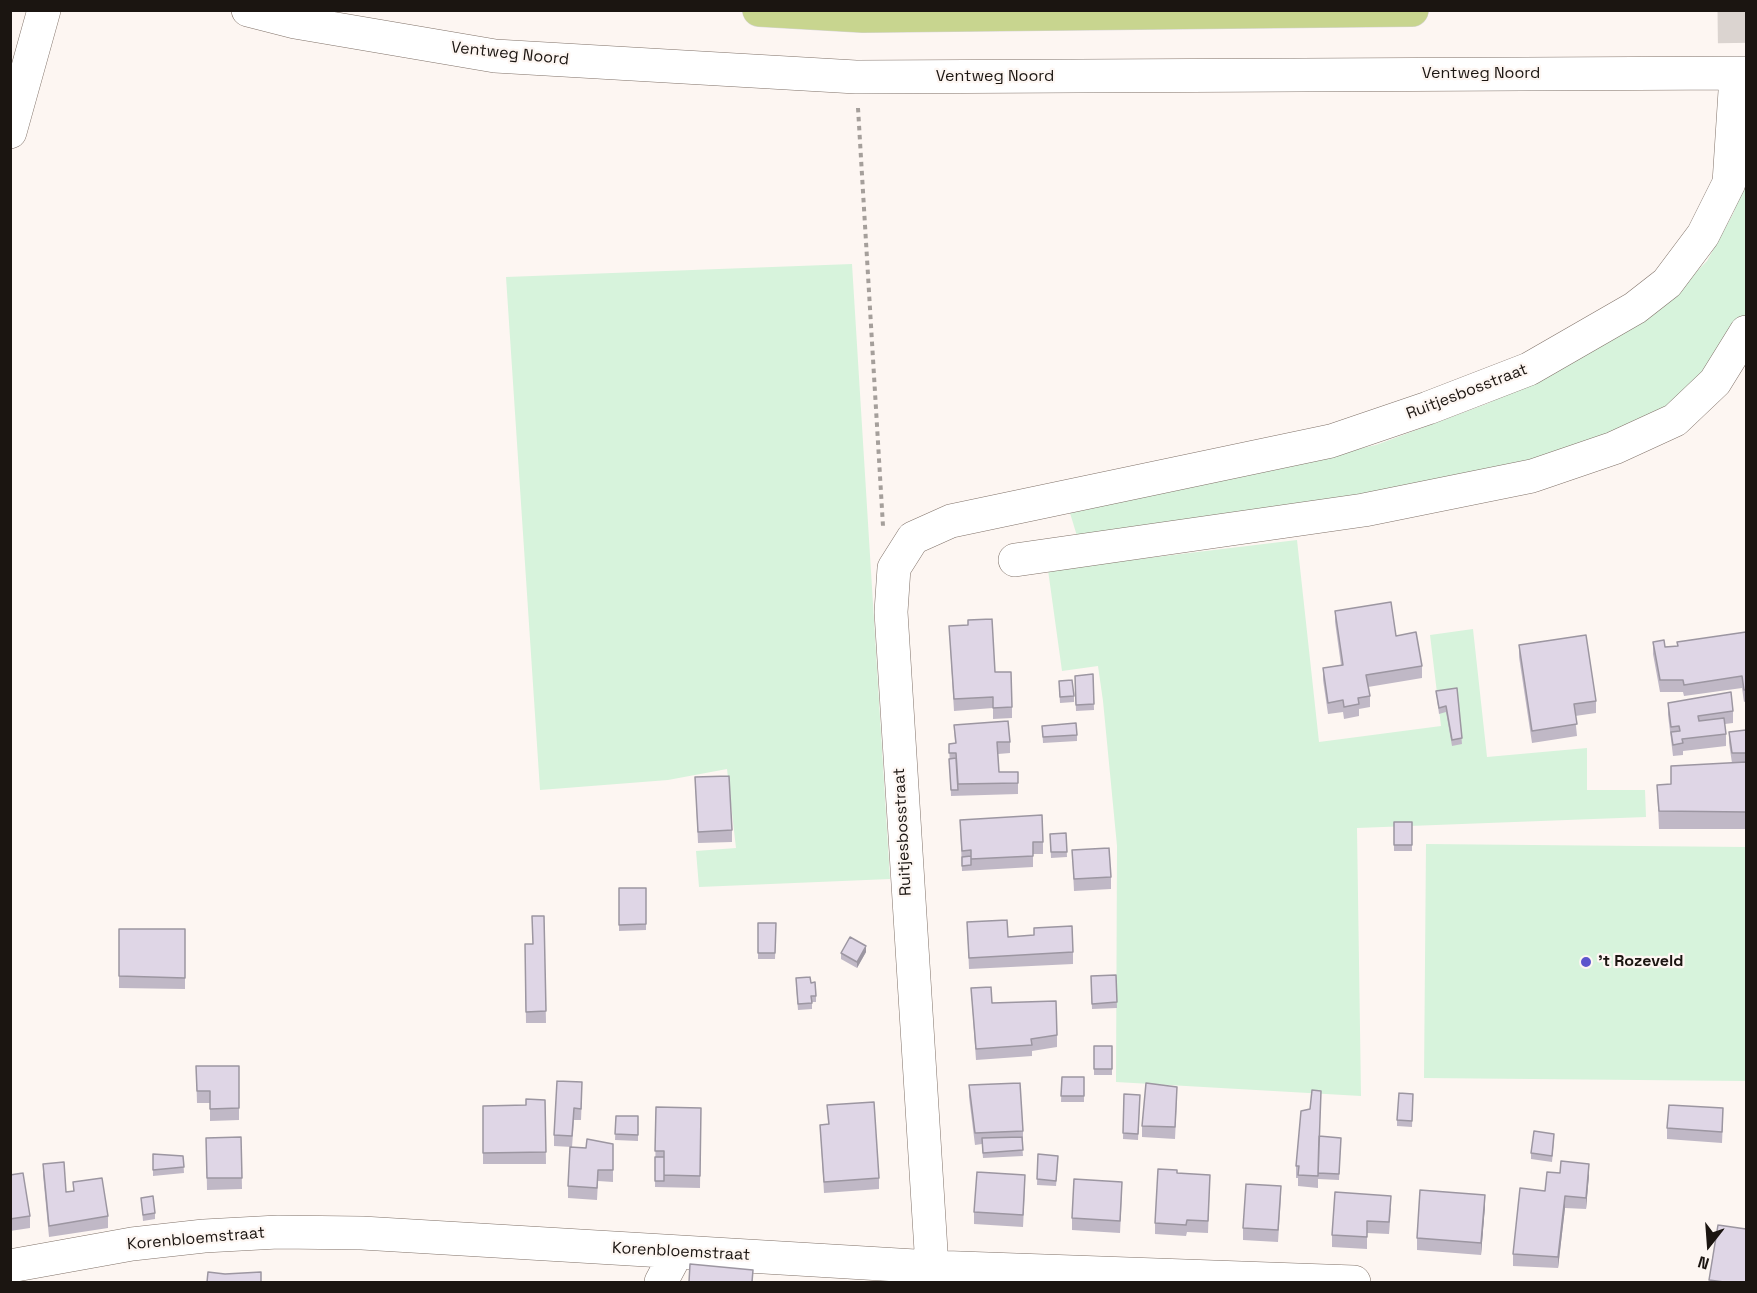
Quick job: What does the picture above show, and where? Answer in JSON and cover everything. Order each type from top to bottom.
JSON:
[{"type":"highway","points":[[759,10],[862,16],[1412,10]]},
{"type":"street","points":[[10,132],[44,10]]},
{"type":"street","name":"Ventweg Noord","points":[[248,10],[295,22],[495,56],[856,77],[1741,82]]},
{"type":"street","name":"Ruitjesbosstraat","points":[[932,1266],[891,612],[894,568],[913,538],[951,521],[1331,441],[1428,408],[1529,369],[1635,308],[1667,283],[1697,243],[1730,183],[1741,82]]},
{"type":"street","points":[[1015,560],[1060,551],[1131,545],[1364,510],[1532,477],[1614,448],[1675,420],[1715,382],[1746,332]]},
{"type":"street","points":[[1043,501],[1060,551]]},
{"type":"street","name":"Korenbloemstraat","points":[[10,1266],[132,1244],[204,1236],[278,1232],[362,1233],[932,1266],[1354,1282]]},
{"type":"street","points":[[661,1282],[677,1252]]},
{"type":"path","points":[[856,77],[882,521]]},
{"type":"green space","points":[[1746,163],[1746,314],[1698,386],[1648,424],[1542,466],[1325,505],[1077,536],[1070,513],[1376,445],[1489,403],[1588,350],[1669,299],[1707,261],[1734,212]]},
{"type":"green space","points":[[852,264],[890,879],[699,887],[696,851],[736,848],[727,769],[668,780],[540,790],[506,277]]},
{"type":"green space","points":[[1297,540],[1319,742],[1441,726],[1430,635],[1473,629],[1487,757],[1587,748],[1587,790],[1645,790],[1646,817],[1357,828],[1361,1096],[1116,1082],[1117,846],[1103,701],[1098,666],[1062,671],[1048,570]]},
{"type":"green space","name":"'t Rozeveld","points":[[1426,844],[1746,847],[1746,1081],[1424,1078]]},
{"type":"building","points":[[1391,602],[1396,636],[1416,632],[1422,666],[1366,675],[1370,696],[1358,698],[1359,704],[1344,707],[1343,700],[1328,703],[1323,668],[1343,665],[1335,611]]},
{"type":"building","points":[[992,619],[995,672],[1011,672],[1012,707],[993,708],[993,697],[954,699],[949,626],[968,625],[968,620]]},
{"type":"building","points":[[1746,632],[1746,690],[1744,690],[1742,676],[1684,685],[1683,680],[1660,680],[1653,642],[1664,640],[1665,647],[1678,646],[1677,642]]},
{"type":"building","points":[[1586,635],[1596,701],[1574,704],[1577,724],[1532,731],[1519,645]]},
{"type":"building","points":[[1093,674],[1094,704],[1076,705],[1075,676]]},
{"type":"building","points":[[1072,680],[1074,696],[1060,697],[1059,681]]},
{"type":"building","points":[[1457,688],[1462,738],[1452,740],[1446,706],[1439,708],[1436,691]]},
{"type":"building","points":[[1731,692],[1733,711],[1698,716],[1699,721],[1724,718],[1726,734],[1682,739],[1683,743],[1673,745],[1671,732],[1680,731],[1679,726],[1671,727],[1668,703]]},
{"type":"building","points":[[1008,721],[1010,742],[997,742],[999,772],[1018,772],[1018,783],[958,784],[956,753],[949,753],[949,744],[956,743],[954,725]]},
{"type":"building","points":[[1076,723],[1077,735],[1043,737],[1042,726]]},
{"type":"building","points":[[1746,730],[1746,753],[1732,753],[1729,732]]},
{"type":"building","points":[[956,758],[958,790],[951,790],[949,759]]},
{"type":"building","points":[[1746,762],[1746,812],[1659,811],[1657,785],[1671,784],[1671,766]]},
{"type":"building","points":[[729,776],[732,830],[698,832],[695,777]]},
{"type":"building","points":[[1042,815],[1043,842],[1033,842],[1033,856],[971,859],[971,850],[962,851],[960,820]]},
{"type":"building","points":[[1394,822],[1412,822],[1412,845],[1394,845]]},
{"type":"building","points":[[1066,833],[1067,852],[1051,852],[1050,834]]},
{"type":"building","points":[[1109,848],[1111,877],[1074,879],[1072,850]]},
{"type":"building","points":[[971,856],[971,865],[962,866],[962,857]]},
{"type":"building","points":[[619,888],[646,888],[646,924],[619,925]]},
{"type":"building","points":[[532,916],[544,916],[546,1011],[526,1012],[525,944],[533,944]]},
{"type":"building","points":[[1007,920],[1008,937],[1034,935],[1034,928],[1072,926],[1073,952],[969,958],[967,922]]},
{"type":"building","points":[[758,923],[776,923],[775,953],[758,953]]},
{"type":"building","points":[[119,929],[185,929],[185,978],[119,976]]},
{"type":"building","points":[[850,937],[866,946],[857,962],[841,953]]},
{"type":"building","points":[[1116,975],[1117,1002],[1092,1004],[1091,976]]},
{"type":"building","points":[[810,977],[811,983],[815,982],[816,996],[811,996],[812,1003],[798,1004],[796,978]]},
{"type":"building","points":[[991,987],[992,1003],[1056,1001],[1057,1035],[1031,1039],[1032,1045],[976,1049],[971,988]]},
{"type":"building","points":[[1094,1046],[1112,1046],[1112,1069],[1094,1069]]},
{"type":"building","points":[[196,1066],[239,1066],[239,1108],[210,1109],[210,1091],[197,1091]]},
{"type":"building","points":[[1062,1077],[1084,1077],[1084,1096],[1061,1096]]},
{"type":"building","points":[[557,1081],[582,1082],[581,1109],[574,1108],[572,1136],[554,1135]]},
{"type":"building","points":[[1020,1083],[1023,1131],[975,1133],[969,1085]]},
{"type":"building","points":[[1146,1083],[1177,1087],[1175,1127],[1142,1126]]},
{"type":"building","points":[[1312,1090],[1321,1091],[1318,1176],[1298,1175],[1299,1166],[1296,1166],[1301,1111],[1310,1109]]},
{"type":"building","points":[[1399,1093],[1413,1094],[1412,1121],[1397,1120]]},
{"type":"building","points":[[1124,1094],[1140,1095],[1138,1134],[1123,1133]]},
{"type":"building","points":[[526,1099],[545,1100],[546,1152],[483,1153],[483,1106],[526,1105]]},
{"type":"building","points":[[874,1102],[879,1178],[824,1182],[820,1125],[829,1124],[827,1105]]},
{"type":"building","points":[[1669,1105],[1723,1108],[1722,1132],[1667,1128]]},
{"type":"building","points":[[656,1107],[701,1108],[700,1176],[664,1175],[664,1151],[655,1151]]},
{"type":"building","points":[[616,1116],[638,1116],[638,1135],[615,1134]]},
{"type":"building","points":[[1534,1131],[1554,1134],[1552,1156],[1531,1153]]},
{"type":"building","points":[[1319,1136],[1341,1138],[1339,1174],[1318,1173]]},
{"type":"building","points":[[241,1137],[242,1178],[207,1178],[206,1138]]},
{"type":"building","points":[[1022,1137],[1023,1150],[983,1153],[982,1138]]},
{"type":"building","points":[[587,1139],[613,1144],[613,1170],[598,1170],[597,1188],[568,1186],[570,1147],[586,1148]]},
{"type":"building","points":[[153,1154],[183,1156],[184,1167],[153,1170]]},
{"type":"building","points":[[1038,1154],[1058,1156],[1056,1181],[1037,1179]]},
{"type":"building","points":[[655,1157],[664,1157],[664,1181],[655,1181]]},
{"type":"building","points":[[1561,1161],[1589,1164],[1586,1198],[1565,1196],[1558,1257],[1513,1254],[1520,1188],[1545,1191],[1547,1172],[1560,1173]]},
{"type":"building","points":[[64,1162],[66,1192],[74,1191],[73,1182],[102,1178],[108,1216],[49,1226],[43,1164]]},
{"type":"building","points":[[1158,1169],[1210,1175],[1208,1221],[1187,1220],[1186,1225],[1155,1223]]},
{"type":"building","points":[[977,1172],[1025,1175],[1023,1215],[974,1212]]},
{"type":"building","points":[[23,1173],[30,1216],[10,1219],[10,1175]]},
{"type":"building","points":[[1074,1179],[1122,1182],[1120,1221],[1072,1218]]},
{"type":"building","points":[[1246,1184],[1281,1186],[1278,1230],[1243,1228]]},
{"type":"building","points":[[1420,1190],[1485,1195],[1481,1243],[1417,1238]]},
{"type":"building","points":[[1335,1192],[1391,1196],[1389,1222],[1367,1221],[1367,1237],[1332,1235]]},
{"type":"building","points":[[153,1196],[155,1213],[143,1215],[141,1198]]},
{"type":"building","points":[[1718,1225],[1746,1229],[1746,1282],[1709,1280]]},
{"type":"building","points":[[690,1264],[753,1270],[752,1282],[689,1282]]},
{"type":"building","points":[[208,1272],[225,1274],[261,1272],[261,1282],[207,1282]]},
{"type":"tunnel","points":[[1734,10],[1735,91]]},
{"type":"place","name":"'t Rozeveld","points":[[1586,962]]}]
